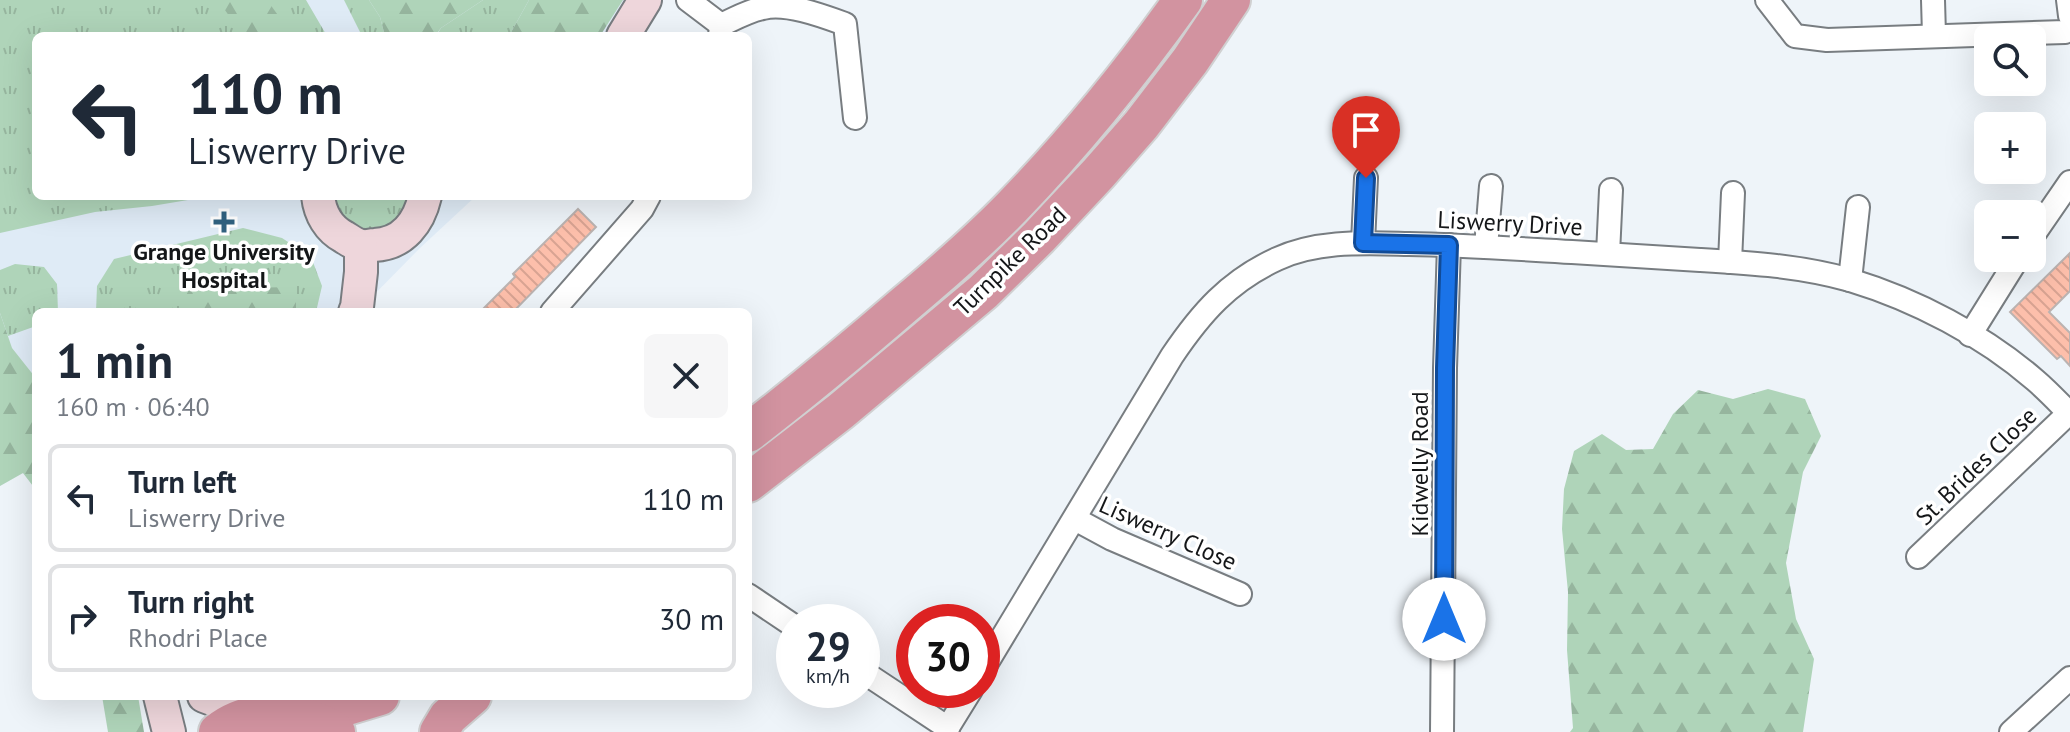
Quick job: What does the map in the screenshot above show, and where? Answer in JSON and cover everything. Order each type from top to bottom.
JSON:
[{"type":"highway","name":"Turnpike Road","points":[[752,430],[814,382],[958,259],[1010,209],[1115,92],[1183,0]]},
{"type":"highway","name":"Turnpike Road","points":[[752,480],[841,411],[971,302],[1039,237],[1141,125],[1231,0]]},
{"type":"highway","points":[[218,732],[254,715],[337,709],[367,700]]},
{"type":"highway","points":[[439,732],[448,717],[467,700]]},
{"type":"highway","points":[[296,714],[331,727],[336,732]]},
{"type":"main road","points":[[625,32],[645,0]]},
{"type":"main road","points":[[319,200],[324,218],[335,232],[361,246],[383,245],[398,239],[416,221],[424,200]]},
{"type":"main road","points":[[357,308],[361,246]]},
{"type":"main road","points":[[161,700],[169,732]]},
{"type":"main road","points":[[215,700],[254,715]]},
{"type":"street","points":[[688,0],[720,30],[765,7],[821,15],[845,24],[855,118]]},
{"type":"street","points":[[1767,0],[1795,36],[1827,40],[2070,30]]},
{"type":"street","points":[[1933,0],[1934,35]]},
{"type":"street","points":[[2068,0],[2070,16]]},
{"type":"street","points":[[1363,243],[1366,178]]},
{"type":"street","points":[[2046,217],[2070,182]]},
{"type":"street","points":[[1486,247],[1491,186]]},
{"type":"street","points":[[1608,254],[1611,190]]},
{"type":"street","points":[[1730,262],[1733,193]]},
{"type":"street","points":[[555,308],[647,200]]},
{"type":"street","points":[[1850,280],[1858,207]]},
{"type":"street","name":"Liswerry Drive","points":[[1000,642],[1194,323],[1209,306],[1251,272],[1304,250],[1363,243],[1449,245],[1802,269],[1850,280],[1927,311],[1999,352],[2037,381],[2070,414]]},
{"type":"street","name":"Kidwelly Road","points":[[1442,732],[1449,245]]},
{"type":"street","points":[[1970,335],[2009,272]]},
{"type":"street","name":"St. Brides Close","points":[[1918,557],[2070,414]]},
{"type":"street","name":"Liswerry Close","points":[[1075,519],[1112,539],[1240,594]]},
{"type":"street","points":[[752,598],[776,614]]},
{"type":"street","points":[[2011,732],[2070,678]]},
{"type":"street","points":[[880,683],[947,730],[960,708]]},
{"type":"shaded area","name":"Grange University Hospital","points":[[0,0],[630,0],[608,32],[32,32],[32,200],[472,200],[361,308],[32,308],[32,485],[23,473],[0,486]]},
{"type":"green space","points":[[0,0],[306,0],[325,32],[32,32],[32,200],[188,200],[95,212],[0,233]]},
{"type":"green space","points":[[218,0],[267,0],[290,32],[237,32]]},
{"type":"green space","points":[[344,0],[369,0],[380,17],[384,32],[360,32]]},
{"type":"green space","points":[[369,0],[483,0],[438,32],[384,32],[380,17]]},
{"type":"green space","points":[[483,0],[529,0],[511,32],[438,32]]},
{"type":"green space","points":[[529,0],[623,0],[603,32],[511,32]]},
{"type":"green space","points":[[333,200],[408,200],[398,218],[380,230],[358,229],[338,214]]},
{"type":"green space","points":[[243,228],[282,238],[311,257],[322,286],[317,308],[96,308],[97,286],[114,259]]},
{"type":"green space","points":[[15,264],[44,267],[57,284],[58,308],[32,308],[32,327],[8,336],[0,313],[0,270]]},
{"type":"green space","points":[[191,286],[296,287],[296,308],[183,308],[182,303]]},
{"type":"green space","points":[[0,313],[12,348],[32,373],[32,485],[23,473],[0,486]]},
{"type":"green space","points":[[1768,389],[1805,399],[1821,436],[1803,472],[1786,563],[1796,619],[1814,659],[1803,732],[1570,732],[1573,728],[1567,650],[1568,592],[1562,529],[1564,489],[1574,451],[1602,434],[1626,450],[1653,449],[1673,414],[1698,390],[1733,399]]},
{"type":"green space","points":[[103,700],[139,700],[144,732],[108,732]]},
{"type":"building","points":[[578,209],[596,227],[517,308],[484,308],[515,277],[513,274]]},
{"type":"building","points":[[2070,253],[2070,291],[2049,312],[2070,333],[2070,366],[2061,356],[2057,359],[2010,312]]},
{"type":"place","name":"Grange University Hospital","points":[[224,222]]},
{"type":"route","points":[[1366,178],[1363,243],[1449,245],[1444,619]]}]
